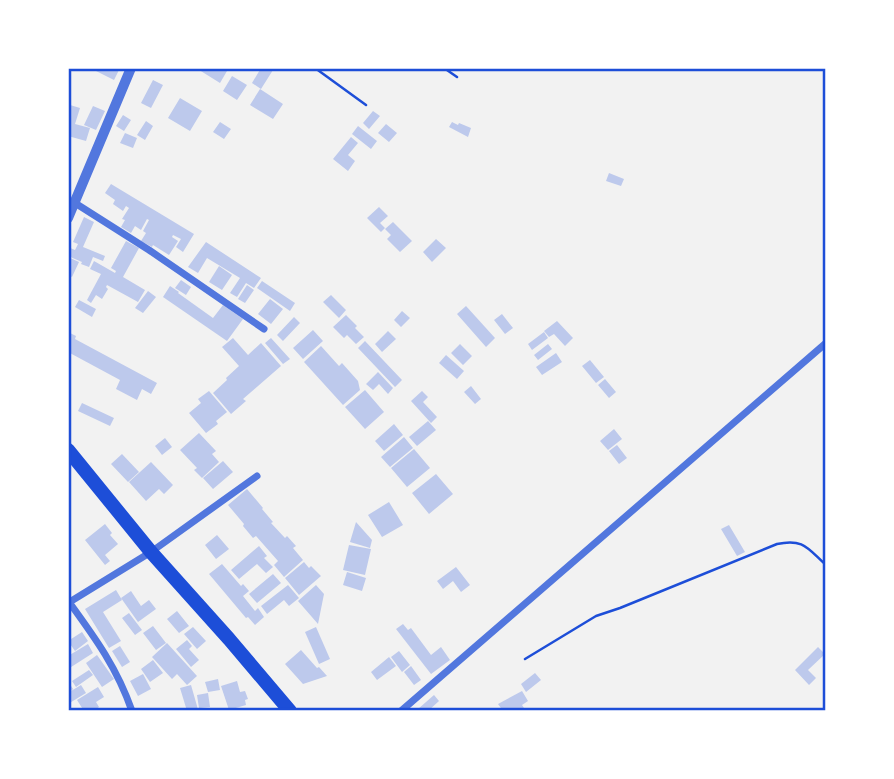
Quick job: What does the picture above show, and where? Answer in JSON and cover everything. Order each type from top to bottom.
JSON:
[{"type":"highway","points":[[68,450],[151,552],[290,711]]},
{"type":"street","points":[[68,218],[131,68]]},
{"type":"street","points":[[75,203],[264,329]]},
{"type":"street","points":[[401,711],[826,343]]},
{"type":"street","points":[[132,711],[103,648],[69,603],[151,552],[257,476]]},
{"type":"path","points":[[315,68],[366,105]]},
{"type":"path","points":[[444,68],[457,77]]},
{"type":"path","points":[[525,659],[596,616],[777,544],[790,541],[804,545],[826,565]]},
{"type":"building","points":[[90,68],[120,68],[114,80]]},
{"type":"building","points":[[196,68],[221,68],[227,71],[220,83]]},
{"type":"building","points":[[261,68],[273,70],[261,89],[252,83]]},
{"type":"building","points":[[232,76],[247,85],[237,100],[223,91]]},
{"type":"building","points":[[153,80],[163,85],[151,108],[141,103]]},
{"type":"building","points":[[260,89],[283,104],[273,119],[250,105]]},
{"type":"building","points":[[180,98],[202,111],[190,131],[168,118]]},
{"type":"building","points":[[70,105],[80,108],[75,124],[90,128],[86,141],[68,136]]},
{"type":"building","points":[[93,106],[105,111],[96,130],[84,125]]},
{"type":"building","points":[[373,111],[380,116],[369,129],[363,123]]},
{"type":"building","points":[[123,115],[131,120],[124,131],[116,126]]},
{"type":"building","points":[[146,121],[153,126],[145,140],[137,135]]},
{"type":"building","points":[[220,122],[231,129],[224,139],[213,132]]},
{"type":"building","points":[[452,122],[471,128],[468,137],[449,127]]},
{"type":"building","points":[[386,124],[397,133],[389,142],[378,133]]},
{"type":"building","points":[[358,126],[377,141],[371,149],[352,134]]},
{"type":"building","points":[[125,133],[137,138],[133,148],[120,143]]},
{"type":"building","points":[[351,137],[358,143],[348,155],[355,161],[348,171],[333,159]]},
{"type":"building","points":[[609,173],[624,179],[621,186],[606,181]]},
{"type":"building","points":[[111,184],[194,234],[183,252],[176,247],[181,239],[173,235],[178,241],[169,255],[141,241],[146,233],[143,231],[149,220],[147,219],[141,230],[135,226],[131,233],[121,227],[125,220],[122,219],[129,208],[126,206],[123,211],[113,204],[115,200],[105,193]]},
{"type":"building","points":[[379,207],[388,216],[380,223],[385,228],[381,232],[367,218]]},
{"type":"building","points":[[84,217],[94,222],[83,247],[105,256],[103,261],[93,257],[89,267],[68,256],[68,247],[75,250],[78,244],[73,242]]},
{"type":"building","points":[[393,222],[412,241],[400,252],[387,239],[391,235],[385,229]]},
{"type":"building","points":[[436,239],[446,248],[432,262],[423,252]]},
{"type":"building","points":[[126,241],[139,248],[123,277],[145,290],[138,302],[107,285],[108,289],[102,299],[96,295],[91,303],[87,300],[101,274],[90,269],[94,261],[115,273],[111,268]]},
{"type":"building","points":[[206,242],[261,278],[254,288],[246,283],[237,297],[230,293],[240,278],[207,258],[198,273],[188,267]]},
{"type":"building","points":[[68,257],[79,262],[72,277],[68,275]]},
{"type":"building","points":[[219,266],[232,275],[222,290],[209,282]]},
{"type":"building","points":[[181,280],[191,287],[186,295],[175,288]]},
{"type":"building","points":[[262,281],[295,303],[290,311],[257,288]]},
{"type":"building","points":[[247,285],[254,290],[245,303],[238,299]]},
{"type":"building","points":[[170,286],[213,318],[223,305],[243,319],[227,341],[163,297]]},
{"type":"building","points":[[148,291],[156,297],[143,313],[135,308]]},
{"type":"building","points":[[331,295],[346,310],[339,318],[323,302]]},
{"type":"building","points":[[270,299],[283,309],[271,324],[258,314]]},
{"type":"building","points":[[79,300],[96,309],[92,317],[75,307]]},
{"type":"building","points":[[466,306],[495,338],[486,347],[457,314]]},
{"type":"building","points":[[402,311],[410,318],[401,327],[394,320]]},
{"type":"building","points":[[502,314],[513,328],[505,334],[494,320]]},
{"type":"building","points":[[346,315],[364,337],[356,344],[347,335],[344,338],[333,327]]},
{"type":"building","points":[[294,317],[300,323],[283,341],[277,335]]},
{"type":"building","points":[[557,321],[573,338],[565,346],[554,334],[549,337],[544,331]]},
{"type":"building","points":[[313,330],[323,341],[303,359],[293,348]]},
{"type":"building","points":[[388,331],[396,339],[382,352],[375,344]]},
{"type":"building","points":[[68,332],[76,336],[75,339],[157,383],[151,394],[142,389],[137,400],[116,389],[120,380],[68,352]]},
{"type":"building","points":[[544,332],[548,338],[532,350],[528,344]]},
{"type":"building","points":[[233,338],[248,355],[261,343],[281,366],[243,399],[246,401],[231,414],[213,393],[239,366],[222,347]]},
{"type":"building","points":[[271,338],[290,359],[283,364],[265,343]]},
{"type":"building","points":[[365,341],[402,380],[395,387],[358,348]]},
{"type":"building","points":[[460,344],[472,356],[463,365],[451,353]]},
{"type":"building","points":[[548,344],[552,349],[538,360],[534,355]]},
{"type":"building","points":[[321,346],[339,366],[342,363],[358,381],[360,390],[343,405],[304,362]]},
{"type":"building","points":[[556,353],[562,362],[542,375],[536,367]]},
{"type":"building","points":[[446,355],[464,371],[457,379],[439,363]]},
{"type":"building","points":[[590,360],[604,377],[596,383],[582,366]]},
{"type":"building","points":[[378,372],[393,388],[388,394],[379,384],[373,390],[366,384]]},
{"type":"building","points":[[605,379],[616,392],[609,398],[598,385]]},
{"type":"building","points":[[471,386],[481,399],[475,404],[464,392]]},
{"type":"building","points":[[365,390],[384,412],[365,429],[345,407]]},
{"type":"building","points":[[209,391],[227,412],[216,421],[218,424],[206,433],[189,413],[201,403],[198,399]]},
{"type":"building","points":[[422,391],[428,397],[423,402],[437,417],[431,423],[411,401]]},
{"type":"building","points":[[82,403],[114,418],[110,426],[78,411]]},
{"type":"building","points":[[428,421],[436,430],[417,446],[409,437]]},
{"type":"building","points":[[394,424],[403,435],[384,451],[375,441]]},
{"type":"building","points":[[614,429],[622,439],[608,450],[600,441]]},
{"type":"building","points":[[199,433],[216,451],[212,454],[219,462],[202,478],[194,470],[197,468],[180,450]]},
{"type":"building","points":[[404,437],[413,448],[390,467],[381,457]]},
{"type":"building","points":[[165,438],[172,447],[162,455],[155,446]]},
{"type":"building","points":[[617,445],[627,458],[619,464],[609,451]]},
{"type":"building","points":[[414,449],[430,468],[407,487],[391,468]]},
{"type":"building","points":[[122,454],[139,472],[128,482],[111,464]]},
{"type":"building","points":[[223,461],[233,472],[213,489],[203,478]]},
{"type":"building","points":[[151,462],[173,485],[164,494],[159,489],[146,501],[129,482]]},
{"type":"building","points":[[436,474],[453,494],[429,514],[412,493]]},
{"type":"building","points":[[247,489],[273,522],[271,523],[296,546],[293,548],[303,560],[284,577],[274,565],[278,561],[256,536],[253,538],[228,505]]},
{"type":"building","points":[[389,502],[403,525],[382,537],[368,515]]},
{"type":"building","points":[[356,522],[372,540],[370,548],[350,542]]},
{"type":"building","points":[[105,524],[118,544],[105,555],[110,561],[105,565],[85,540]]},
{"type":"building","points":[[729,525],[745,552],[737,556],[721,529]]},
{"type":"building","points":[[217,535],[229,549],[216,559],[205,545]]},
{"type":"building","points":[[349,545],[371,549],[365,575],[343,570]]},
{"type":"building","points":[[259,546],[267,556],[264,558],[273,567],[266,573],[257,564],[239,579],[231,570]]},
{"type":"building","points":[[304,562],[321,576],[299,595],[285,578]]},
{"type":"building","points":[[222,564],[241,586],[243,584],[249,591],[243,596],[255,611],[258,608],[264,617],[255,625],[209,574]]},
{"type":"building","points":[[456,567],[470,585],[461,592],[453,581],[443,589],[437,581]]},
{"type":"building","points":[[347,572],[366,578],[362,591],[343,585]]},
{"type":"building","points":[[273,574],[281,583],[257,603],[249,594]]},
{"type":"building","points":[[288,585],[299,598],[289,606],[284,600],[267,614],[261,606]]},
{"type":"building","points":[[316,585],[324,594],[318,624],[298,601]]},
{"type":"building","points":[[116,590],[122,600],[103,612],[121,641],[109,648],[85,609]]},
{"type":"building","points":[[131,591],[141,606],[149,600],[156,609],[138,622],[121,598]]},
{"type":"building","points":[[177,611],[189,626],[179,633],[167,619]]},
{"type":"building","points":[[129,613],[142,630],[135,635],[122,618]]},
{"type":"building","points":[[403,624],[408,630],[411,628],[431,655],[441,647],[450,660],[431,674],[396,629]]},
{"type":"building","points":[[153,626],[166,643],[156,650],[143,633]]},
{"type":"building","points":[[193,627],[206,641],[197,649],[184,634]]},
{"type":"building","points":[[316,627],[330,659],[319,664],[305,632]]},
{"type":"building","points":[[82,632],[88,641],[75,651],[68,641]]},
{"type":"building","points":[[187,640],[192,646],[189,649],[199,660],[191,667],[176,649]]},
{"type":"building","points":[[167,643],[197,676],[187,685],[177,674],[172,679],[152,657]]},
{"type":"building","points":[[88,644],[93,653],[68,669],[68,656]]},
{"type":"building","points":[[120,646],[130,662],[122,667],[112,651]]},
{"type":"building","points":[[818,647],[825,654],[808,670],[816,678],[809,685],[795,670]]},
{"type":"building","points":[[301,650],[327,676],[303,684],[285,664]]},
{"type":"building","points":[[399,651],[410,665],[402,672],[391,657]]},
{"type":"building","points":[[97,655],[114,679],[102,687],[86,663]]},
{"type":"building","points":[[389,657],[396,666],[377,680],[371,672]]},
{"type":"building","points":[[153,660],[163,673],[150,682],[141,669]]},
{"type":"building","points":[[411,666],[421,680],[414,685],[404,672]]},
{"type":"building","points":[[89,670],[93,675],[76,687],[72,681]]},
{"type":"building","points":[[535,673],[541,680],[526,692],[521,684]]},
{"type":"building","points":[[143,674],[151,689],[138,696],[130,681]]},
{"type":"building","points":[[218,679],[220,690],[208,692],[205,682]]},
{"type":"building","points":[[68,681],[73,689],[71,691],[81,685],[86,693],[68,704]]},
{"type":"building","points":[[237,681],[240,692],[245,691],[248,699],[245,700],[246,705],[229,710],[221,686]]},
{"type":"building","points":[[191,685],[198,711],[187,711],[180,688]]},
{"type":"building","points":[[98,687],[104,697],[96,702],[99,707],[94,711],[84,711],[77,700]]},
{"type":"building","points":[[522,691],[528,701],[522,705],[526,711],[503,711],[498,704]]},
{"type":"building","points":[[208,693],[210,707],[199,708],[197,695]]},
{"type":"building","points":[[434,695],[439,701],[428,711],[418,709]]}]
